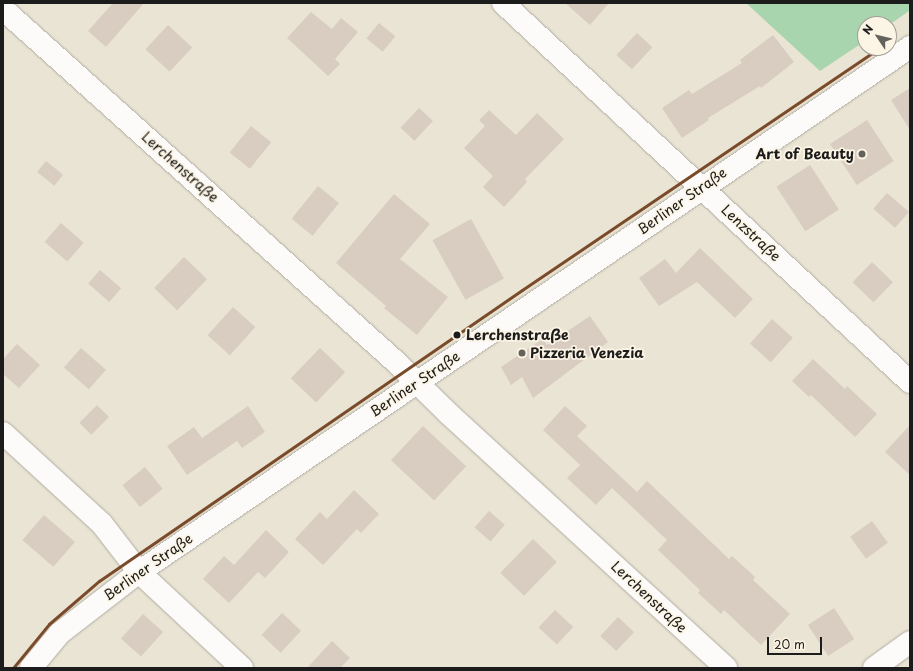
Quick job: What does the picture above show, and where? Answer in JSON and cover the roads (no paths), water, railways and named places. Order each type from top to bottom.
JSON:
[{"type":"street","name":"Lenzstraße","points":[[503,3],[910,382]]},
{"type":"street","name":"Lerchenstraße","points":[[3,9],[418,382],[450,414],[726,668]]},
{"type":"street","name":"Berliner Straße","points":[[31,668],[60,633],[139,572],[910,46]]},
{"type":"street","points":[[3,433],[102,524],[139,572],[242,668]]},
{"type":"street","points":[[874,668],[910,642]]},
{"type":"place","name":"Art of Beauty","points":[[862,154]]},
{"type":"place","name":"Lerchenstraße","points":[[457,335]]},
{"type":"place","name":"Pizzeria Venezia","points":[[522,353]]}]
